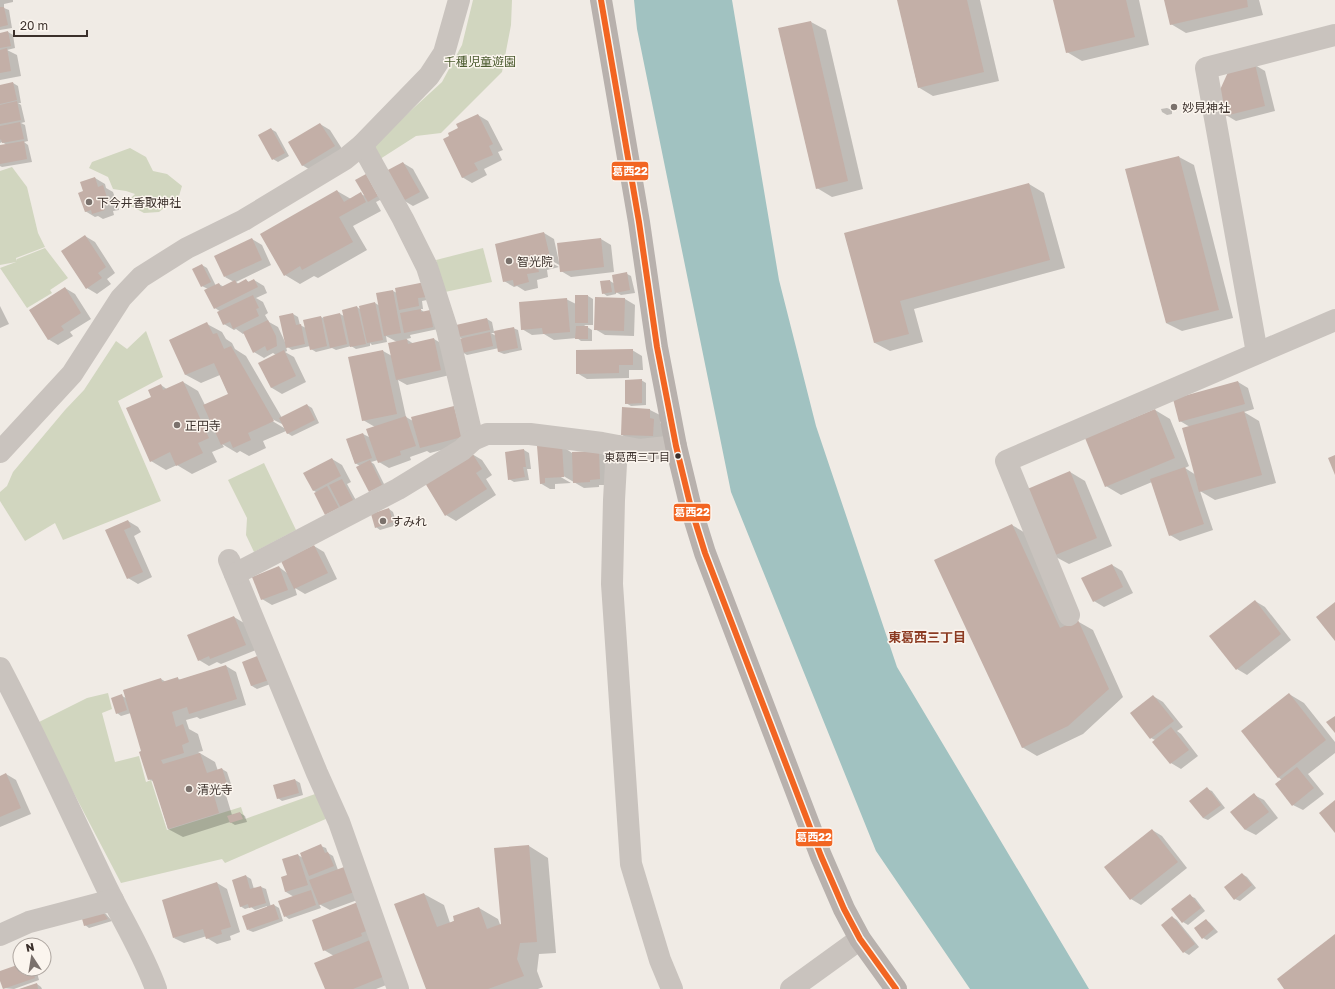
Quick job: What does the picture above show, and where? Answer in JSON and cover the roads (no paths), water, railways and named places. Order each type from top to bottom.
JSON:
[{"type":"main road","points":[[601,0],[639,222],[657,346],[676,446],[691,508],[705,553],[821,856],[844,909],[860,939],[896,989]]},
{"type":"street","points":[[0,452],[72,374],[121,298],[141,277],[187,248],[251,216],[345,159],[362,145],[429,76],[444,53],[459,0]]},
{"type":"street","points":[[1257,353],[1206,68],[1335,35]]},
{"type":"street","points":[[362,145],[403,219],[427,267],[447,329],[473,440]]},
{"type":"street","points":[[1069,615],[1006,461],[1335,320]]},
{"type":"street","points":[[398,989],[339,822],[316,773],[232,567],[398,490],[462,450],[473,440],[487,434],[526,434],[602,443],[640,450],[676,446]]},
{"type":"street","points":[[617,446],[612,584],[631,864],[660,960],[672,989]]},
{"type":"street","points":[[0,668],[21,708],[112,900],[151,975],[156,989]]},
{"type":"street","points":[[0,935],[29,922],[112,900]]},
{"type":"street","points":[[791,989],[860,939]]},
{"type":"water","points":[[634,0],[732,0],[779,280],[816,426],[897,667],[1089,989],[970,989],[876,851],[731,492],[637,29]]},
{"type":"place","name":"妙見神社","points":[[1174,107]]},
{"type":"place","name":"下今井香取神社","points":[[89,202]]},
{"type":"place","name":"智光院","points":[[509,261]]},
{"type":"place","name":"正円寺","points":[[177,425]]},
{"type":"place","name":"東葛西三丁目","points":[[678,456]]},
{"type":"place","name":"すみれ","points":[[383,521]]},
{"type":"place","name":"清光寺","points":[[189,789]]},
{"type":"district","name":"東葛西三丁目","points":[[927,637]]},
{"type":"park label","name":"千種児童遊園","points":[[480,61]]}]
